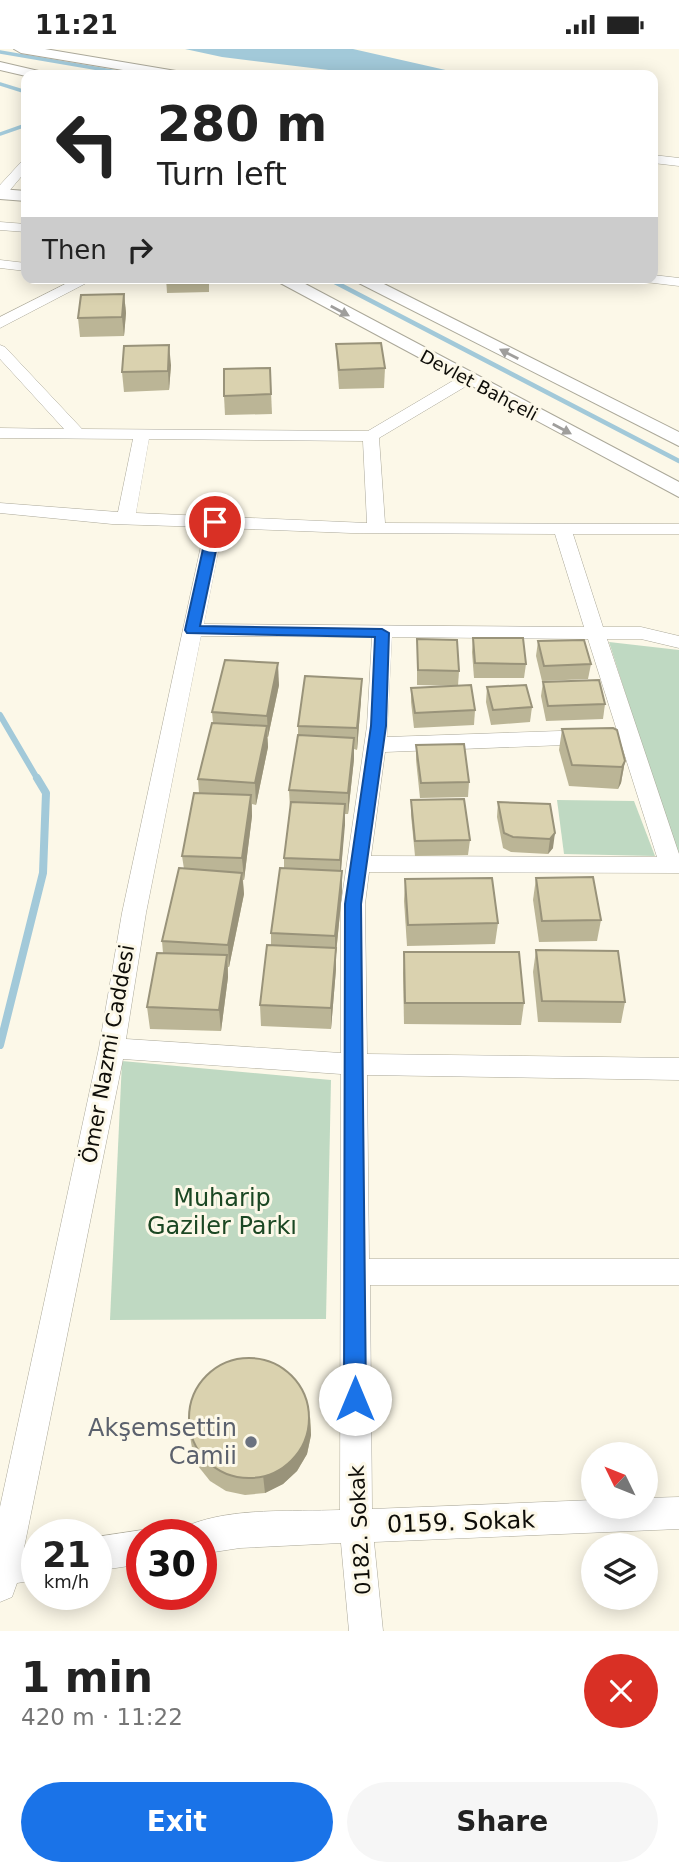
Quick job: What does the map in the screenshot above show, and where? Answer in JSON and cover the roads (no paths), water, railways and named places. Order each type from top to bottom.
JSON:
[{"type":"street","points":[[21,49],[146,70]]},
{"type":"street","points":[[0,66],[21,71]]},
{"type":"street","points":[[658,160],[679,162]]},
{"type":"street","points":[[0,193],[21,170]]},
{"type":"street","points":[[0,193],[21,195]]},
{"type":"street","points":[[0,226],[21,228]]},
{"type":"street","points":[[0,264],[21,264]]},
{"type":"street","points":[[658,280],[679,282]]},
{"type":"street","points":[[64,284],[69,286]]},
{"type":"street","points":[[0,323],[74,284]]},
{"type":"street","name":"Devlet Bahçeli","points":[[291,284],[679,491]]},
{"type":"street","name":"Devlet Bahçeli","points":[[370,284],[679,440]]},
{"type":"street","points":[[0,303],[30,307]]},
{"type":"street","points":[[0,350],[78,434]]},
{"type":"street","points":[[0,433],[371,436],[467,379]]},
{"type":"street","points":[[126,518],[142,434]]},
{"type":"street","points":[[371,436],[376,528]]},
{"type":"street","points":[[0,508],[126,518],[376,528],[679,530]]},
{"type":"street","points":[[0,521],[126,518]]},
{"type":"street","name":"Ömer Nazmi Caddesi","points":[[14,1572],[112,1048],[134,913],[215,522]]},
{"type":"street","points":[[359,864],[675,865],[629,736],[562,529]]},
{"type":"street","points":[[192,630],[641,633],[679,642]]},
{"type":"street","name":"0182. Sokak","points":[[366,1631],[356,1527],[353,904],[376,745],[382,633]]},
{"type":"street","points":[[376,745],[629,736]]},
{"type":"street","points":[[112,1048],[354,1064],[677,1075]]},
{"type":"street","points":[[355,1272],[679,1272]]},
{"type":"street","name":"0159. Sokak","points":[[217,1535],[240,1531],[679,1513]]},
{"type":"water","points":[[185,49],[353,49],[446,70],[329,70],[222,57]]},
{"type":"waterway","points":[[0,52],[106,70]]},
{"type":"waterway","points":[[0,84],[21,90]]},
{"type":"waterway","points":[[0,134],[21,127]]},
{"type":"waterway","points":[[339,284],[679,461]]},
{"type":"waterway","points":[[0,715],[38,780]]},
{"type":"waterway","points":[[0,1045],[43,873],[46,793],[37,778]]},
{"type":"place","name":"Akşemsettin Camii","points":[[251,1442]]},
{"type":"park label","name":"Muharip Gaziler Parkı","points":[[222,1212]]}]
